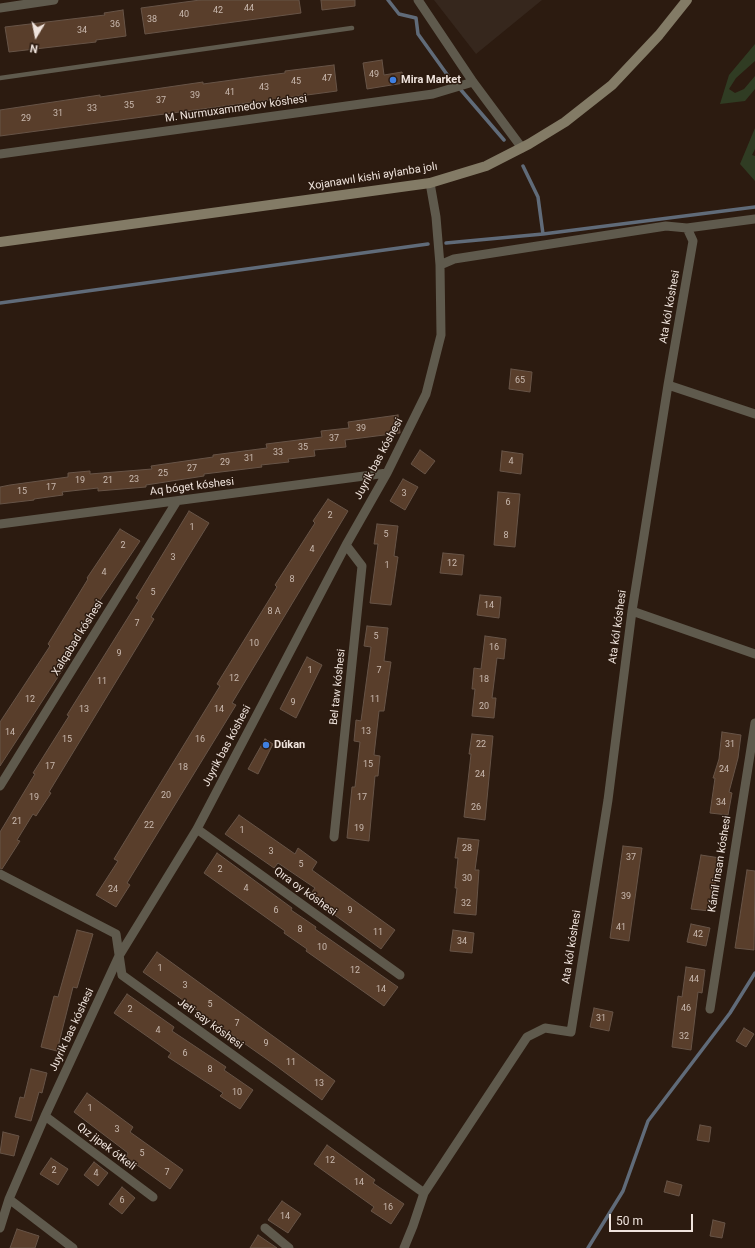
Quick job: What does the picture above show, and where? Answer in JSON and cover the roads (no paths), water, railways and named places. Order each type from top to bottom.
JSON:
[{"type":"main road","name":"Xojanawıl kishi aylanba jolı","points":[[0,242],[430,183],[486,166],[522,148],[565,122],[612,85],[659,35],[687,0]]},
{"type":"street","points":[[0,8],[54,0]]},
{"type":"street","points":[[418,0],[473,82],[522,148]]},
{"type":"street","name":"M. Nurmuxammedov kóshesi","points":[[0,154],[433,94],[473,82]]},
{"type":"street","name":"Juyrik bas kóshesi","points":[[0,1228],[9,1199],[45,1116],[120,956],[197,829],[346,545],[387,473],[426,394],[441,335],[440,265],[436,217],[430,183]]},
{"type":"street","points":[[440,265],[454,259],[666,226],[688,228],[755,218]]},
{"type":"street","name":"Ata kól kóshesi","points":[[424,1192],[527,1037],[545,1028],[571,1032],[608,800],[632,611],[668,386],[694,241],[688,228]]},
{"type":"street","points":[[668,386],[755,414]]},
{"type":"street","name":"Aq bóget kóshesi","points":[[0,524],[387,473]]},
{"type":"street","name":"Xalqabad kóshesi","points":[[0,786],[177,501]]},
{"type":"street","name":"Bel taw kóshesi","points":[[334,837],[362,566],[346,545]]},
{"type":"street","points":[[632,611],[755,654]]},
{"type":"street","name":"Kámil insan kóshesi","points":[[710,1009],[755,723]]},
{"type":"street","name":"Qıra oy kóshesi","points":[[197,829],[400,975]]},
{"type":"street","name":"Jeti say kóshesi","points":[[0,874],[116,934],[122,975],[424,1192]]},
{"type":"street","name":"Qız jipek ótkeli","points":[[45,1116],[153,1197]]},
{"type":"street","points":[[404,1248],[414,1226],[424,1192]]},
{"type":"street","points":[[9,1199],[73,1248]]},
{"type":"street","points":[[265,1228],[289,1248]]},
{"type":"lane","points":[[0,78],[352,28]]},
{"type":"waterway","points":[[388,0],[399,14],[416,18],[418,34],[451,80]]},
{"type":"waterway","points":[[461,90],[504,140]]},
{"type":"waterway","points":[[523,166],[538,197],[543,234]]},
{"type":"waterway","points":[[446,243],[543,234],[755,207]]},
{"type":"waterway","points":[[0,303],[428,244]]},
{"type":"waterway","points":[[588,1248],[623,1191],[648,1121],[730,1013],[755,973]]},
{"type":"place","name":"Mira Market","points":[[393,80]]},
{"type":"place","name":"Dúkan","points":[[266,745]]}]
